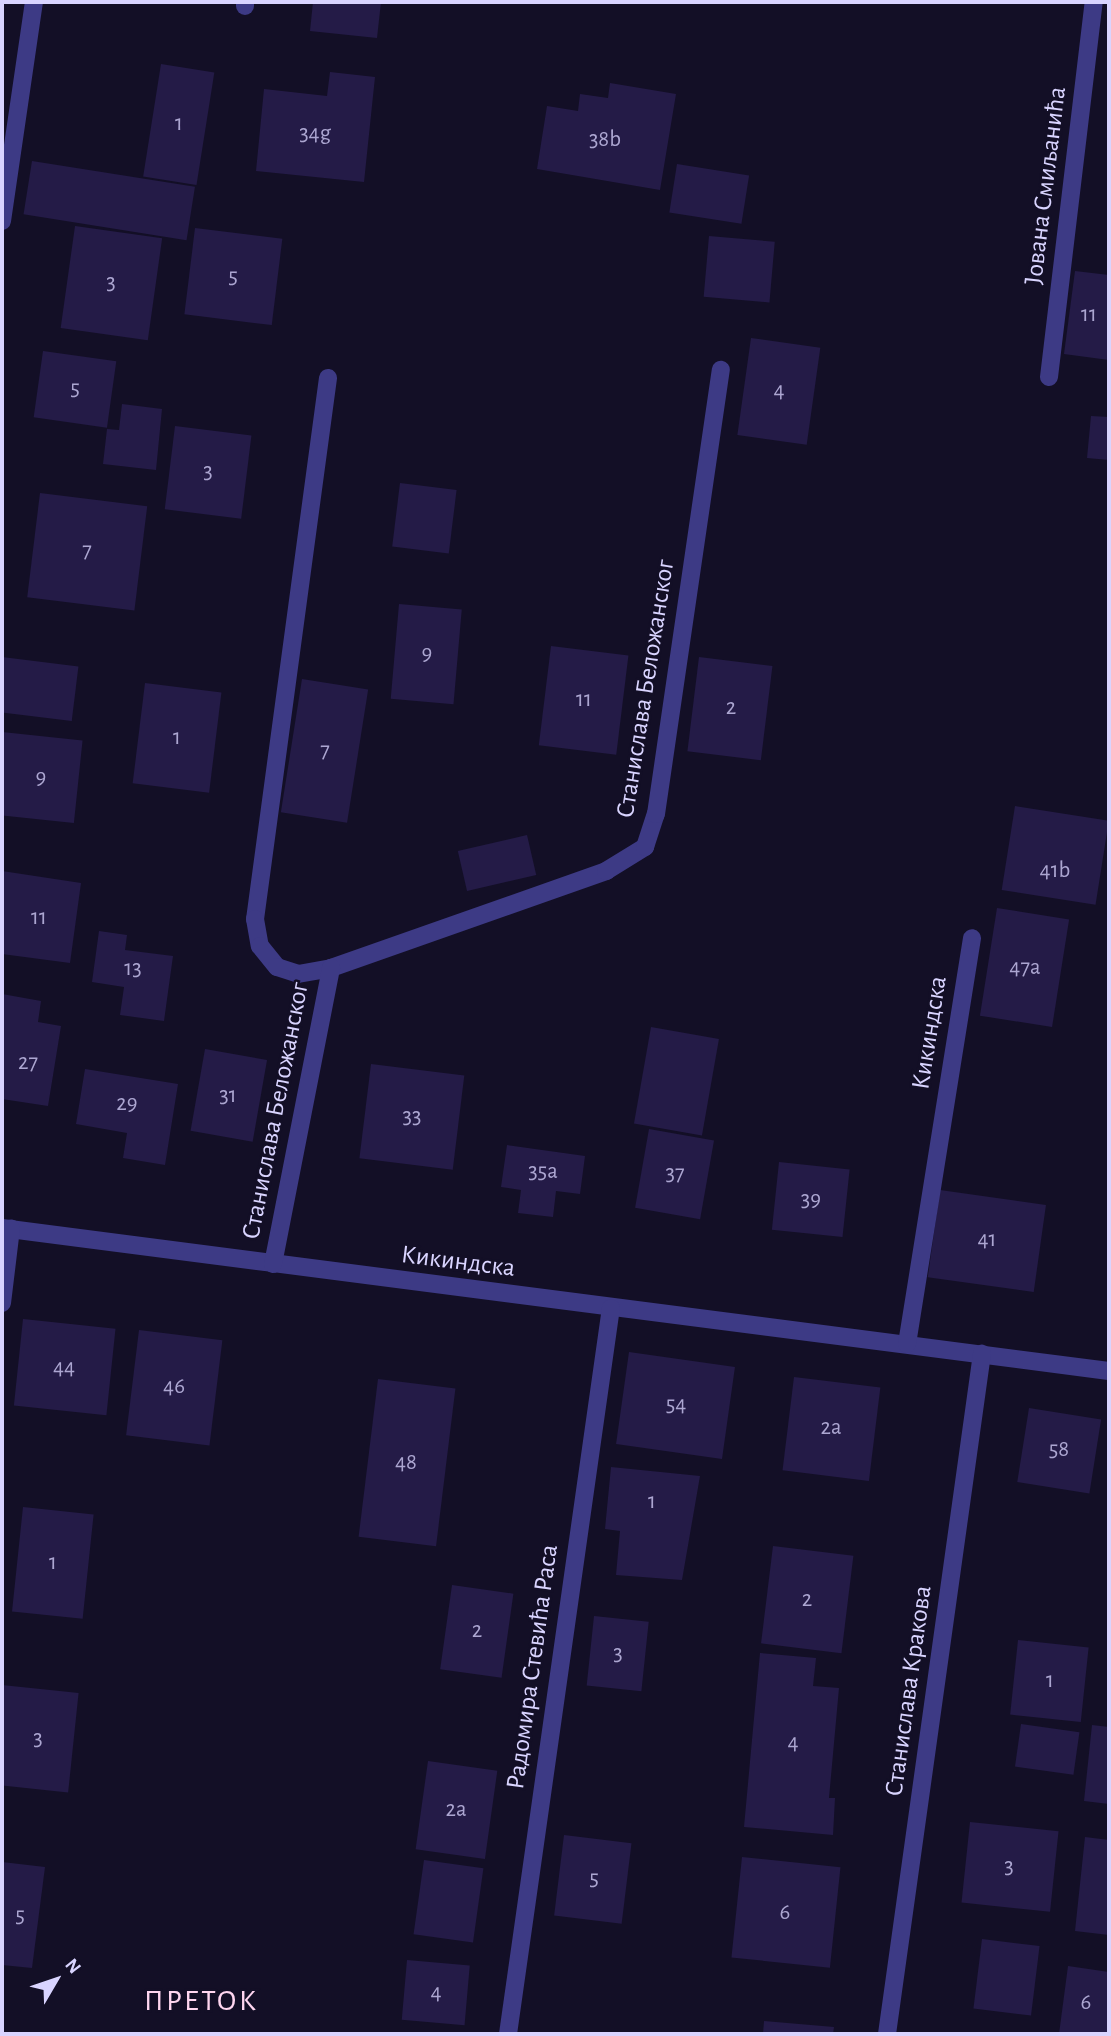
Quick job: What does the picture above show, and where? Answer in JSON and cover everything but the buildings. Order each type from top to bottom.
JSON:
[{"type":"street","points":[[2,221],[34,2]]},
{"type":"street","name":"Јована Смиљанића","points":[[1049,376],[1094,2]]},
{"type":"street","name":"Станислава Беложанског","points":[[328,378],[255,919],[260,946],[277,967],[298,974],[331,968],[607,872],[645,847],[656,814],[721,370]]},
{"type":"street","name":"Кикиндска","points":[[907,1344],[972,938]]},
{"type":"street","name":"Станислава Беложанског","points":[[273,1264],[331,968]]},
{"type":"street","points":[[2,1303],[6,1229]]},
{"type":"street","name":"Кикиндска","points":[[6,1229],[1109,1371]]},
{"type":"street","name":"Радомира Стевића Раса","points":[[508,2034],[611,1308]]},
{"type":"street","name":"Станислава Кракова","points":[[887,2034],[982,1354]]},
{"type":"district","name":"ПРЕТОК","points":[[201,2001]]}]
